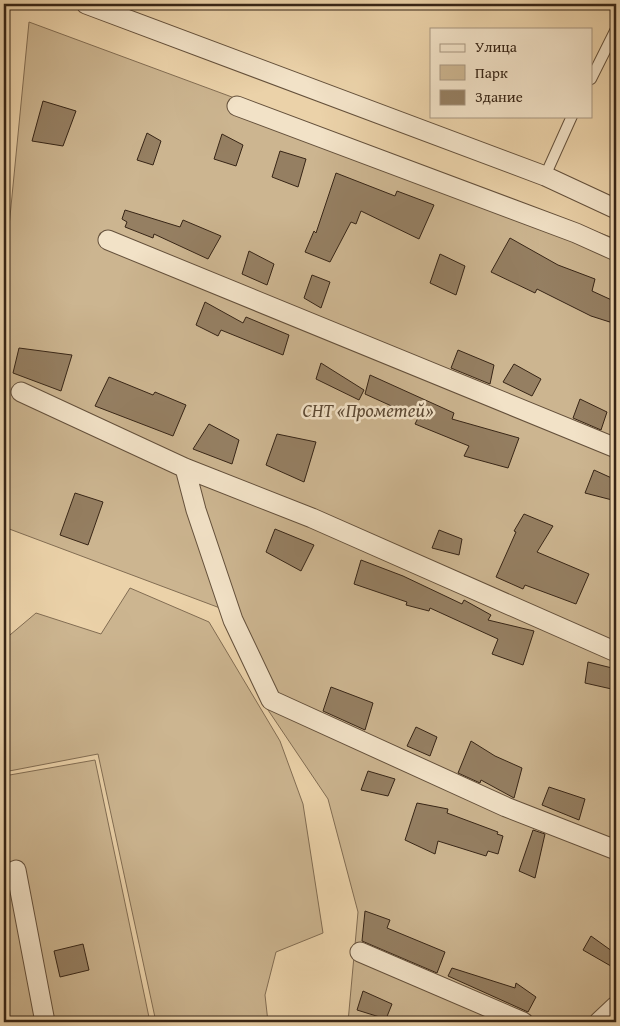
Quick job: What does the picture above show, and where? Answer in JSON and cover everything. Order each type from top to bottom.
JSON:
[{"type":"street","points":[[86,4],[544,176],[616,209]]},
{"type":"street","points":[[237,106],[576,233],[616,251]]},
{"type":"street","points":[[108,240],[616,448]]},
{"type":"street","points":[[21,392],[185,468],[312,518],[616,652]]},
{"type":"street","points":[[185,468],[196,510],[233,620],[271,700],[506,807],[616,850]]},
{"type":"street","points":[[16,870],[45,1022]]},
{"type":"street","points":[[360,952],[523,1022]]},
{"type":"street","points":[[599,1022],[616,1006]]},
{"type":"lane","points":[[592,77],[615,32]]},
{"type":"lane","points":[[544,176],[571,118]]},
{"type":"green space","name":"СНТ «Прометей»","points":[[29,22],[616,239],[616,1022],[348,1022],[358,912],[328,799],[266,707],[220,608],[4,527],[4,278]]},
{"type":"green space","points":[[130,588],[209,622],[280,741],[303,804],[323,933],[276,952],[265,995],[268,1022],[156,1022],[98,754],[4,772],[4,640],[36,613],[101,634]]},
{"type":"green space","points":[[95,760],[150,1022],[4,1022],[4,776]]},
{"type":"building","points":[[43,101],[76,111],[63,146],[32,141]]},
{"type":"building","points":[[147,133],[161,141],[153,165],[137,160]]},
{"type":"building","points":[[222,134],[243,145],[236,166],[214,159]]},
{"type":"building","points":[[280,151],[306,159],[298,187],[272,177]]},
{"type":"building","points":[[336,173],[395,196],[397,191],[434,205],[419,239],[361,211],[356,224],[351,222],[330,262],[305,252],[314,231],[316,233]]},
{"type":"building","points":[[125,210],[180,227],[183,220],[221,236],[208,259],[154,234],[153,238],[125,227],[127,222],[122,219]]},
{"type":"building","points":[[510,238],[558,265],[595,279],[592,291],[616,302],[616,324],[591,316],[537,289],[535,293],[491,272]]},
{"type":"building","points":[[249,251],[274,264],[267,285],[242,274]]},
{"type":"building","points":[[440,254],[465,266],[456,295],[430,283]]},
{"type":"building","points":[[312,275],[330,282],[321,308],[304,298]]},
{"type":"building","points":[[205,302],[243,323],[246,317],[289,335],[283,355],[221,330],[218,336],[196,325]]},
{"type":"building","points":[[19,348],[72,355],[61,391],[13,373]]},
{"type":"building","points":[[458,350],[494,365],[490,384],[451,368]]},
{"type":"building","points":[[321,363],[364,390],[359,400],[316,379]]},
{"type":"building","points":[[514,364],[541,379],[532,396],[503,382]]},
{"type":"building","points":[[370,375],[454,413],[452,419],[519,438],[508,468],[464,456],[469,446],[415,424],[418,418],[365,394]]},
{"type":"building","points":[[109,377],[153,395],[155,392],[186,405],[173,436],[95,406]]},
{"type":"building","points":[[580,399],[607,412],[601,430],[573,418]]},
{"type":"building","points":[[209,424],[239,440],[232,464],[193,449]]},
{"type":"building","points":[[277,434],[316,442],[304,482],[266,465]]},
{"type":"building","points":[[594,470],[616,480],[616,501],[585,493]]},
{"type":"building","points":[[75,493],[103,502],[88,545],[60,535]]},
{"type":"building","points":[[524,514],[553,526],[537,552],[589,574],[576,604],[525,585],[523,589],[496,577],[516,532],[514,531]]},
{"type":"building","points":[[275,529],[314,545],[301,571],[266,552]]},
{"type":"building","points":[[439,530],[462,539],[459,555],[432,548]]},
{"type":"building","points":[[361,560],[403,576],[462,604],[464,600],[491,615],[488,620],[534,631],[523,665],[492,654],[498,639],[430,608],[429,611],[406,605],[407,602],[354,584]]},
{"type":"building","points":[[588,662],[616,669],[616,690],[585,683]]},
{"type":"building","points":[[331,687],[373,703],[365,730],[323,711]]},
{"type":"building","points":[[416,727],[437,737],[430,756],[407,746]]},
{"type":"building","points":[[471,741],[495,756],[522,768],[514,798],[481,780],[480,783],[458,773]]},
{"type":"building","points":[[368,771],[395,779],[388,796],[361,790]]},
{"type":"building","points":[[549,787],[585,799],[579,820],[542,805]]},
{"type":"building","points":[[417,803],[448,809],[447,813],[498,832],[497,834],[503,836],[498,854],[488,851],[486,856],[438,841],[435,854],[405,840]]},
{"type":"building","points":[[533,830],[545,834],[535,878],[519,871]]},
{"type":"building","points":[[365,911],[390,920],[387,928],[445,952],[437,973],[362,941]]},
{"type":"building","points":[[591,936],[616,954],[616,969],[583,950]]},
{"type":"building","points":[[83,944],[89,970],[60,977],[54,951]]},
{"type":"building","points":[[452,968],[515,988],[516,983],[536,997],[528,1012],[448,976]]},
{"type":"building","points":[[363,991],[392,1004],[386,1019],[357,1010]]}]
